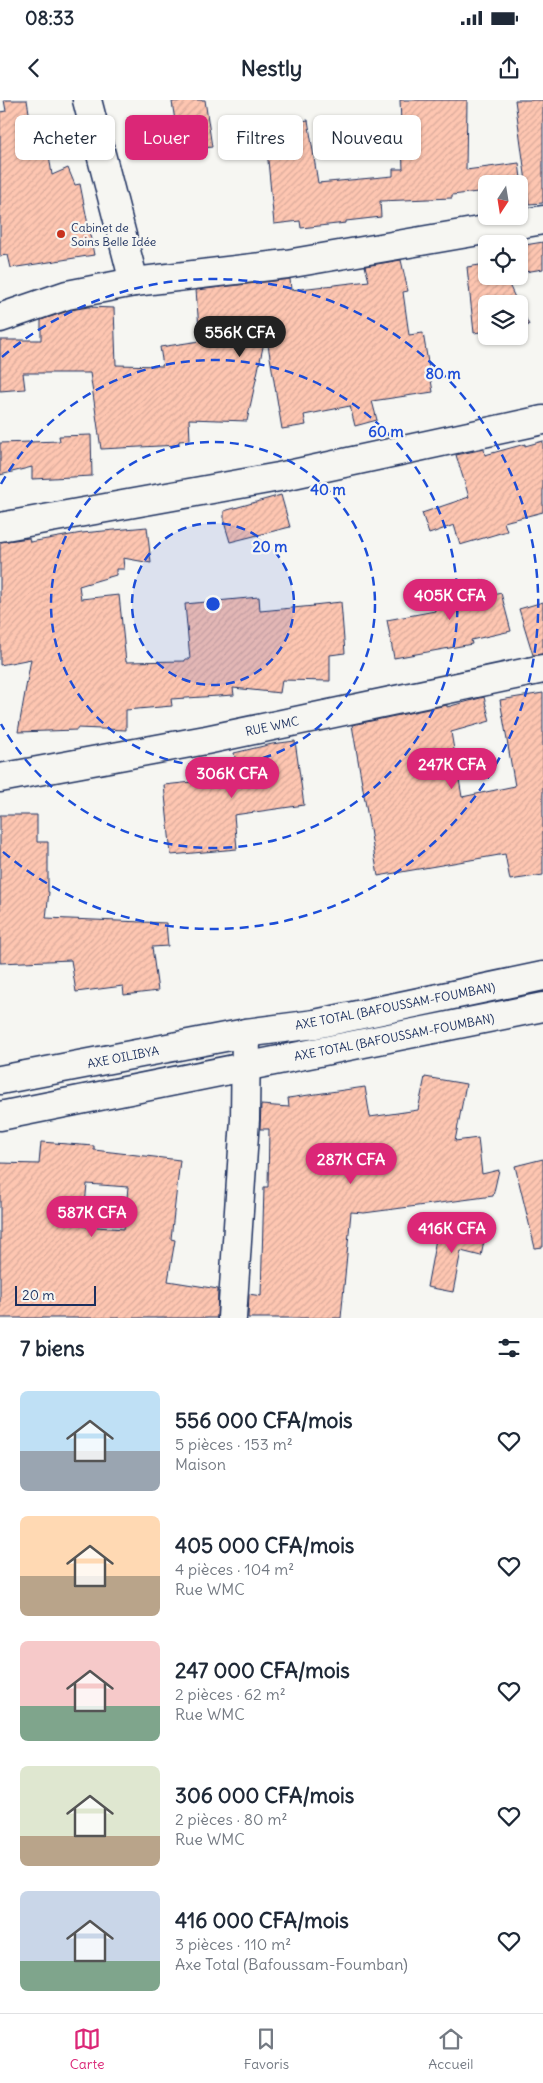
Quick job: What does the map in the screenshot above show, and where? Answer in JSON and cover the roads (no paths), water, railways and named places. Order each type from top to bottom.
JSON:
[{"type":"main road","points":[[87,100],[134,282]]},
{"type":"main road","points":[[0,318],[67,295],[134,282],[287,264],[543,220]]},
{"type":"main road","points":[[0,528],[279,477],[543,420]]},
{"type":"main road","name":"RUE WMC","points":[[0,778],[206,740],[543,669]]},
{"type":"main road","name":"AXE TOTAL (BAFOUSSAM-FOUMBAN)","points":[[246,1033],[315,1024],[543,976]]},
{"type":"main road","name":"AXE TOTAL (BAFOUSSAM-FOUMBAN)","points":[[245,1068],[543,1007]]},
{"type":"main road","points":[[232,1318],[245,1119],[246,1033]]},
{"type":"main road","name":"AXE OILIBYA","points":[[0,1080],[246,1033]]},
{"type":"main road","points":[[0,1116],[245,1068]]},
{"type":"place","name":"Cabinet de Soins Belle Idée","points":[[61,234]]}]
